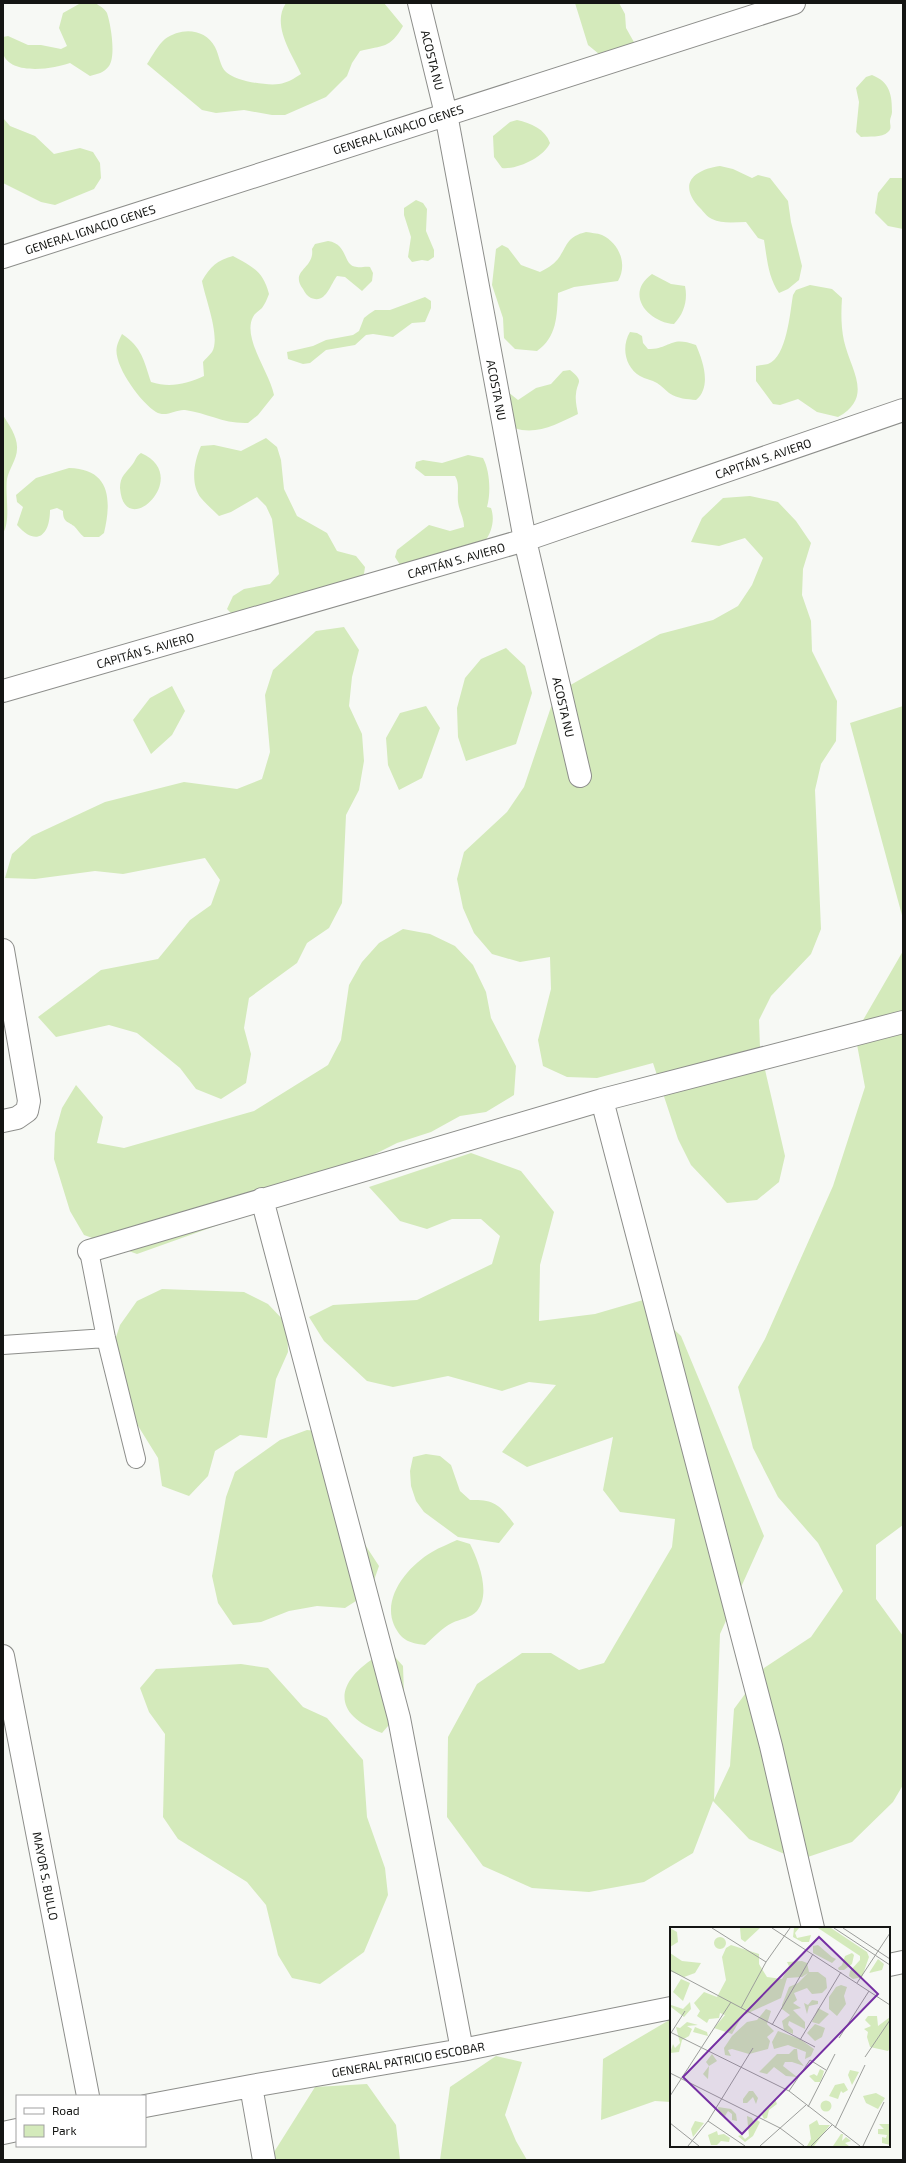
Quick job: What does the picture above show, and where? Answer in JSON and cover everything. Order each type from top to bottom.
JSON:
[{"type":"street","name":"ACOSTA NU","points":[[419,3],[446,114],[525,540],[580,776]]},
{"type":"street","name":"GENERAL IGNACIO GENES","points":[[3,257],[794,3]]},
{"type":"street","name":"CAPITÁN S. AVIERO","points":[[3,691],[525,540],[903,410]]},
{"type":"street","points":[[3,950],[28,1101],[27,1111],[17,1118],[3,1121]]},
{"type":"street","points":[[89,1251],[602,1100],[903,1022]]},
{"type":"street","points":[[602,1100],[771,1746],[813,1927]]},
{"type":"street","points":[[262,1199],[399,1718],[462,2050]]},
{"type":"street","name":"MAYOR S. BULLO","points":[[3,1656],[88,2095]]},
{"type":"street","points":[[890,1965],[903,1962]]},
{"type":"street","name":"GENERAL PATRICIO ESCOBAR","points":[[146,2106],[250,2086],[462,2050],[670,2008]]},
{"type":"street","points":[[250,2086],[264,2160]]},
{"type":"street","points":[[3,2133],[16,2130]]},
{"type":"lane","points":[[89,1251],[106,1338],[136,1459]]},
{"type":"lane","points":[[3,1345],[106,1338]]},
{"type":"green space","points":[[95,3],[103,8],[107,13],[112,40],[111,61],[109,66],[103,72],[90,76],[70,63],[43,69],[23,68],[14,65],[7,60],[3,53],[3,37],[8,36],[28,45],[41,45],[61,49],[67,46],[59,28],[63,13],[79,4]]},
{"type":"green space","points":[[286,3],[384,3],[403,26],[394,39],[385,45],[360,51],[352,63],[347,76],[326,97],[285,115],[272,115],[244,110],[216,113],[202,110],[147,64],[165,39],[171,35],[185,31],[192,31],[205,36],[211,41],[224,70],[236,78],[259,83],[274,84],[294,79],[301,74],[288,49],[282,30],[282,12]]},
{"type":"green space","points":[[575,3],[619,3],[625,14],[626,28],[639,51],[616,60],[599,54],[588,45]]},
{"type":"green space","points":[[872,75],[883,81],[889,90],[892,106],[890,128],[888,132],[882,135],[861,137],[856,132],[859,102],[856,88],[866,77]]},
{"type":"green space","points":[[3,118],[10,126],[35,136],[54,154],[80,148],[93,152],[100,163],[101,178],[94,189],[55,205],[41,202],[3,183]]},
{"type":"green space","points":[[517,120],[537,127],[545,134],[550,143],[542,153],[529,162],[515,167],[502,168],[494,157],[493,136],[510,122]]},
{"type":"green space","points":[[720,166],[733,169],[752,178],[758,175],[770,178],[788,201],[791,222],[802,266],[799,280],[788,289],[779,293],[775,287],[770,274],[764,240],[758,238],[746,222],[716,221],[709,217],[693,200],[689,186],[691,180],[702,171]]},
{"type":"green space","points":[[890,178],[903,178],[903,229],[888,226],[875,213],[878,193]]},
{"type":"green space","points":[[416,200],[423,203],[427,209],[426,231],[434,250],[434,257],[428,261],[422,260],[412,262],[408,257],[411,237],[404,215],[404,208]]},
{"type":"green space","points":[[586,232],[602,235],[613,243],[617,249],[622,261],[621,274],[618,281],[574,287],[558,293],[555,325],[549,339],[537,351],[515,349],[504,338],[503,318],[492,285],[496,249],[502,245],[508,248],[521,265],[540,272],[549,267],[558,259],[571,239]]},
{"type":"green space","points":[[328,241],[339,246],[352,266],[370,267],[373,273],[372,281],[362,291],[345,277],[337,276],[324,296],[316,299],[311,298],[305,293],[299,283],[300,273],[310,261],[312,249],[315,244]]},
{"type":"green space","points":[[233,256],[256,270],[267,286],[269,294],[262,308],[253,317],[251,335],[274,395],[258,415],[248,423],[231,422],[185,410],[160,414],[143,400],[123,372],[117,354],[118,342],[122,334],[134,344],[144,361],[151,382],[171,385],[191,381],[204,376],[203,362],[212,352],[215,337],[212,317],[202,281],[214,265]]},
{"type":"green space","points":[[652,274],[671,284],[685,286],[686,296],[683,311],[674,324],[664,322],[656,318],[648,313],[643,306],[640,298],[640,290],[644,282]]},
{"type":"green space","points":[[810,285],[832,289],[842,298],[843,336],[855,373],[858,392],[855,401],[849,409],[838,417],[817,412],[798,399],[780,405],[773,404],[756,381],[756,366],[768,364],[780,353],[789,322],[793,295],[796,290]]},
{"type":"green space","points":[[425,297],[431,301],[431,308],[425,322],[412,323],[393,337],[373,334],[366,335],[355,345],[326,350],[310,363],[303,364],[288,359],[287,352],[313,346],[326,340],[353,335],[359,331],[364,318],[375,310],[390,310]]},
{"type":"green space","points":[[630,332],[637,333],[642,336],[643,343],[648,349],[662,347],[681,341],[696,345],[705,374],[704,388],[701,395],[696,400],[672,395],[657,383],[642,377],[635,372],[628,362],[625,350],[627,338]]},
{"type":"green space","points":[[570,370],[579,379],[576,396],[578,414],[539,429],[523,430],[515,428],[502,387],[518,400],[536,388],[551,384],[563,371]]},
{"type":"green space","points":[[3,415],[15,436],[17,449],[16,456],[7,479],[7,522],[3,533]]},
{"type":"green space","points":[[266,438],[277,447],[281,460],[284,489],[297,516],[327,533],[337,551],[356,556],[365,567],[364,574],[352,583],[319,588],[301,600],[232,614],[227,609],[233,596],[244,589],[270,584],[279,574],[272,519],[266,506],[257,497],[231,512],[219,516],[201,498],[195,486],[194,472],[196,458],[201,446],[214,445],[241,451]]},
{"type":"green space","points":[[141,453],[155,463],[161,476],[159,489],[152,500],[142,507],[132,509],[124,503],[120,484],[124,475]]},
{"type":"green space","points":[[468,455],[483,458],[487,469],[489,489],[487,507],[491,508],[493,517],[491,530],[485,541],[402,568],[395,557],[397,550],[429,525],[450,531],[464,527],[459,505],[457,479],[455,476],[425,476],[415,468],[416,462],[423,460],[442,463]]},
{"type":"green space","points":[[69,468],[83,470],[93,474],[100,480],[105,488],[108,509],[104,533],[99,537],[84,537],[74,526],[67,522],[63,515],[63,511],[57,508],[50,510],[48,526],[45,532],[41,536],[30,536],[17,525],[23,507],[17,502],[16,495],[36,478]]},
{"type":"green space","points":[[750,496],[778,502],[796,521],[811,543],[803,569],[802,595],[811,621],[812,651],[837,701],[836,741],[821,764],[815,790],[821,929],[811,954],[771,996],[759,1020],[760,1048],[785,1156],[779,1182],[757,1200],[727,1203],[691,1165],[678,1139],[653,1063],[597,1078],[567,1077],[543,1066],[538,1040],[551,989],[550,957],[520,962],[492,954],[474,933],[463,908],[457,879],[464,852],[507,812],[524,787],[551,707],[567,687],[660,634],[713,620],[738,606],[752,585],[763,558],[745,538],[719,546],[691,542],[702,518],[723,498]]},
{"type":"green space","points":[[344,627],[359,650],[352,677],[349,706],[362,734],[364,761],[359,790],[346,815],[342,903],[329,928],[307,943],[297,963],[249,998],[244,1028],[251,1054],[246,1083],[221,1099],[196,1089],[180,1068],[137,1033],[109,1025],[56,1037],[38,1017],[101,970],[158,959],[190,920],[211,905],[220,880],[205,858],[123,874],[95,871],[35,879],[5,878],[12,854],[32,836],[105,802],[184,782],[237,789],[262,779],[270,752],[265,695],[273,670],[316,631]]},
{"type":"green space","points":[[506,648],[525,666],[532,693],[516,744],[466,761],[458,737],[457,708],[465,678],[481,659]]},
{"type":"green space","points":[[172,686],[185,711],[172,735],[151,754],[133,720],[150,698]]},
{"type":"green space","points":[[426,706],[440,728],[422,778],[399,790],[388,765],[386,738],[400,713]]},
{"type":"green space","points":[[903,706],[903,919],[850,723]]},
{"type":"green space","points":[[403,929],[430,934],[455,946],[473,965],[486,992],[491,1018],[516,1066],[514,1095],[486,1112],[460,1116],[431,1132],[397,1143],[274,1205],[137,1254],[84,1235],[70,1211],[54,1159],[55,1133],[62,1108],[76,1085],[103,1117],[97,1143],[124,1148],[254,1111],[328,1065],[341,1040],[349,985],[362,962],[379,943]]},
{"type":"green space","points":[[903,951],[903,1525],[876,1545],[876,1599],[903,1636],[903,1785],[893,1802],[852,1842],[799,1860],[749,1839],[713,1801],[693,1853],[644,1882],[589,1892],[532,1888],[483,1866],[447,1817],[448,1737],[477,1684],[522,1653],[551,1653],[579,1670],[604,1663],[672,1547],[675,1519],[620,1512],[603,1490],[613,1437],[527,1467],[502,1452],[556,1385],[529,1382],[502,1391],[448,1376],[393,1387],[367,1381],[324,1341],[309,1317],[333,1305],[417,1300],[492,1264],[500,1236],[481,1219],[452,1219],[427,1229],[400,1221],[369,1187],[471,1153],[521,1171],[554,1212],[540,1265],[539,1321],[595,1314],[643,1300],[681,1336],[764,1536],[720,1634],[714,1800],[730,1766],[734,1709],[764,1668],[811,1637],[843,1591],[818,1543],[778,1497],[753,1448],[738,1387],[765,1339],[833,1186],[865,1087],[855,1034]]},
{"type":"green space","points":[[162,1289],[244,1292],[268,1304],[287,1324],[288,1352],[276,1379],[267,1438],[240,1435],[215,1451],[208,1476],[189,1496],[162,1486],[158,1458],[112,1384],[110,1355],[120,1325],[137,1301]]},
{"type":"green space","points":[[307,1430],[334,1433],[328,1488],[379,1566],[370,1592],[345,1608],[317,1606],[289,1611],[261,1622],[233,1625],[218,1603],[212,1576],[226,1497],[235,1472],[280,1440]]},
{"type":"green space","points":[[426,1454],[440,1456],[451,1465],[460,1491],[470,1500],[491,1502],[496,1504],[505,1512],[514,1524],[499,1543],[458,1537],[424,1512],[416,1501],[411,1486],[410,1471],[413,1457]]},
{"type":"green space","points":[[457,1540],[470,1544],[477,1560],[483,1587],[481,1604],[475,1613],[469,1617],[448,1625],[425,1645],[410,1642],[400,1634],[394,1625],[391,1614],[394,1593],[406,1574],[414,1565],[435,1550]]},
{"type":"green space","points":[[379,1655],[394,1656],[403,1666],[404,1694],[400,1712],[382,1733],[365,1725],[353,1716],[347,1707],[344,1697],[347,1686],[354,1675],[364,1665]]},
{"type":"green space","points":[[241,1664],[268,1668],[303,1707],[327,1718],[363,1760],[367,1817],[385,1868],[388,1895],[364,1952],[320,1984],[292,1978],[278,1955],[266,1905],[247,1882],[178,1839],[163,1817],[165,1734],[149,1712],[140,1688],[156,1669]]},
{"type":"green space","points":[[670,2020],[670,2102],[655,2101],[601,2120],[603,2059]]},
{"type":"green space","points":[[496,2056],[522,2062],[505,2115],[516,2141],[527,2160],[440,2160],[450,2087]]},
{"type":"green space","points":[[367,2084],[396,2125],[400,2160],[269,2160],[315,2087]]}]
